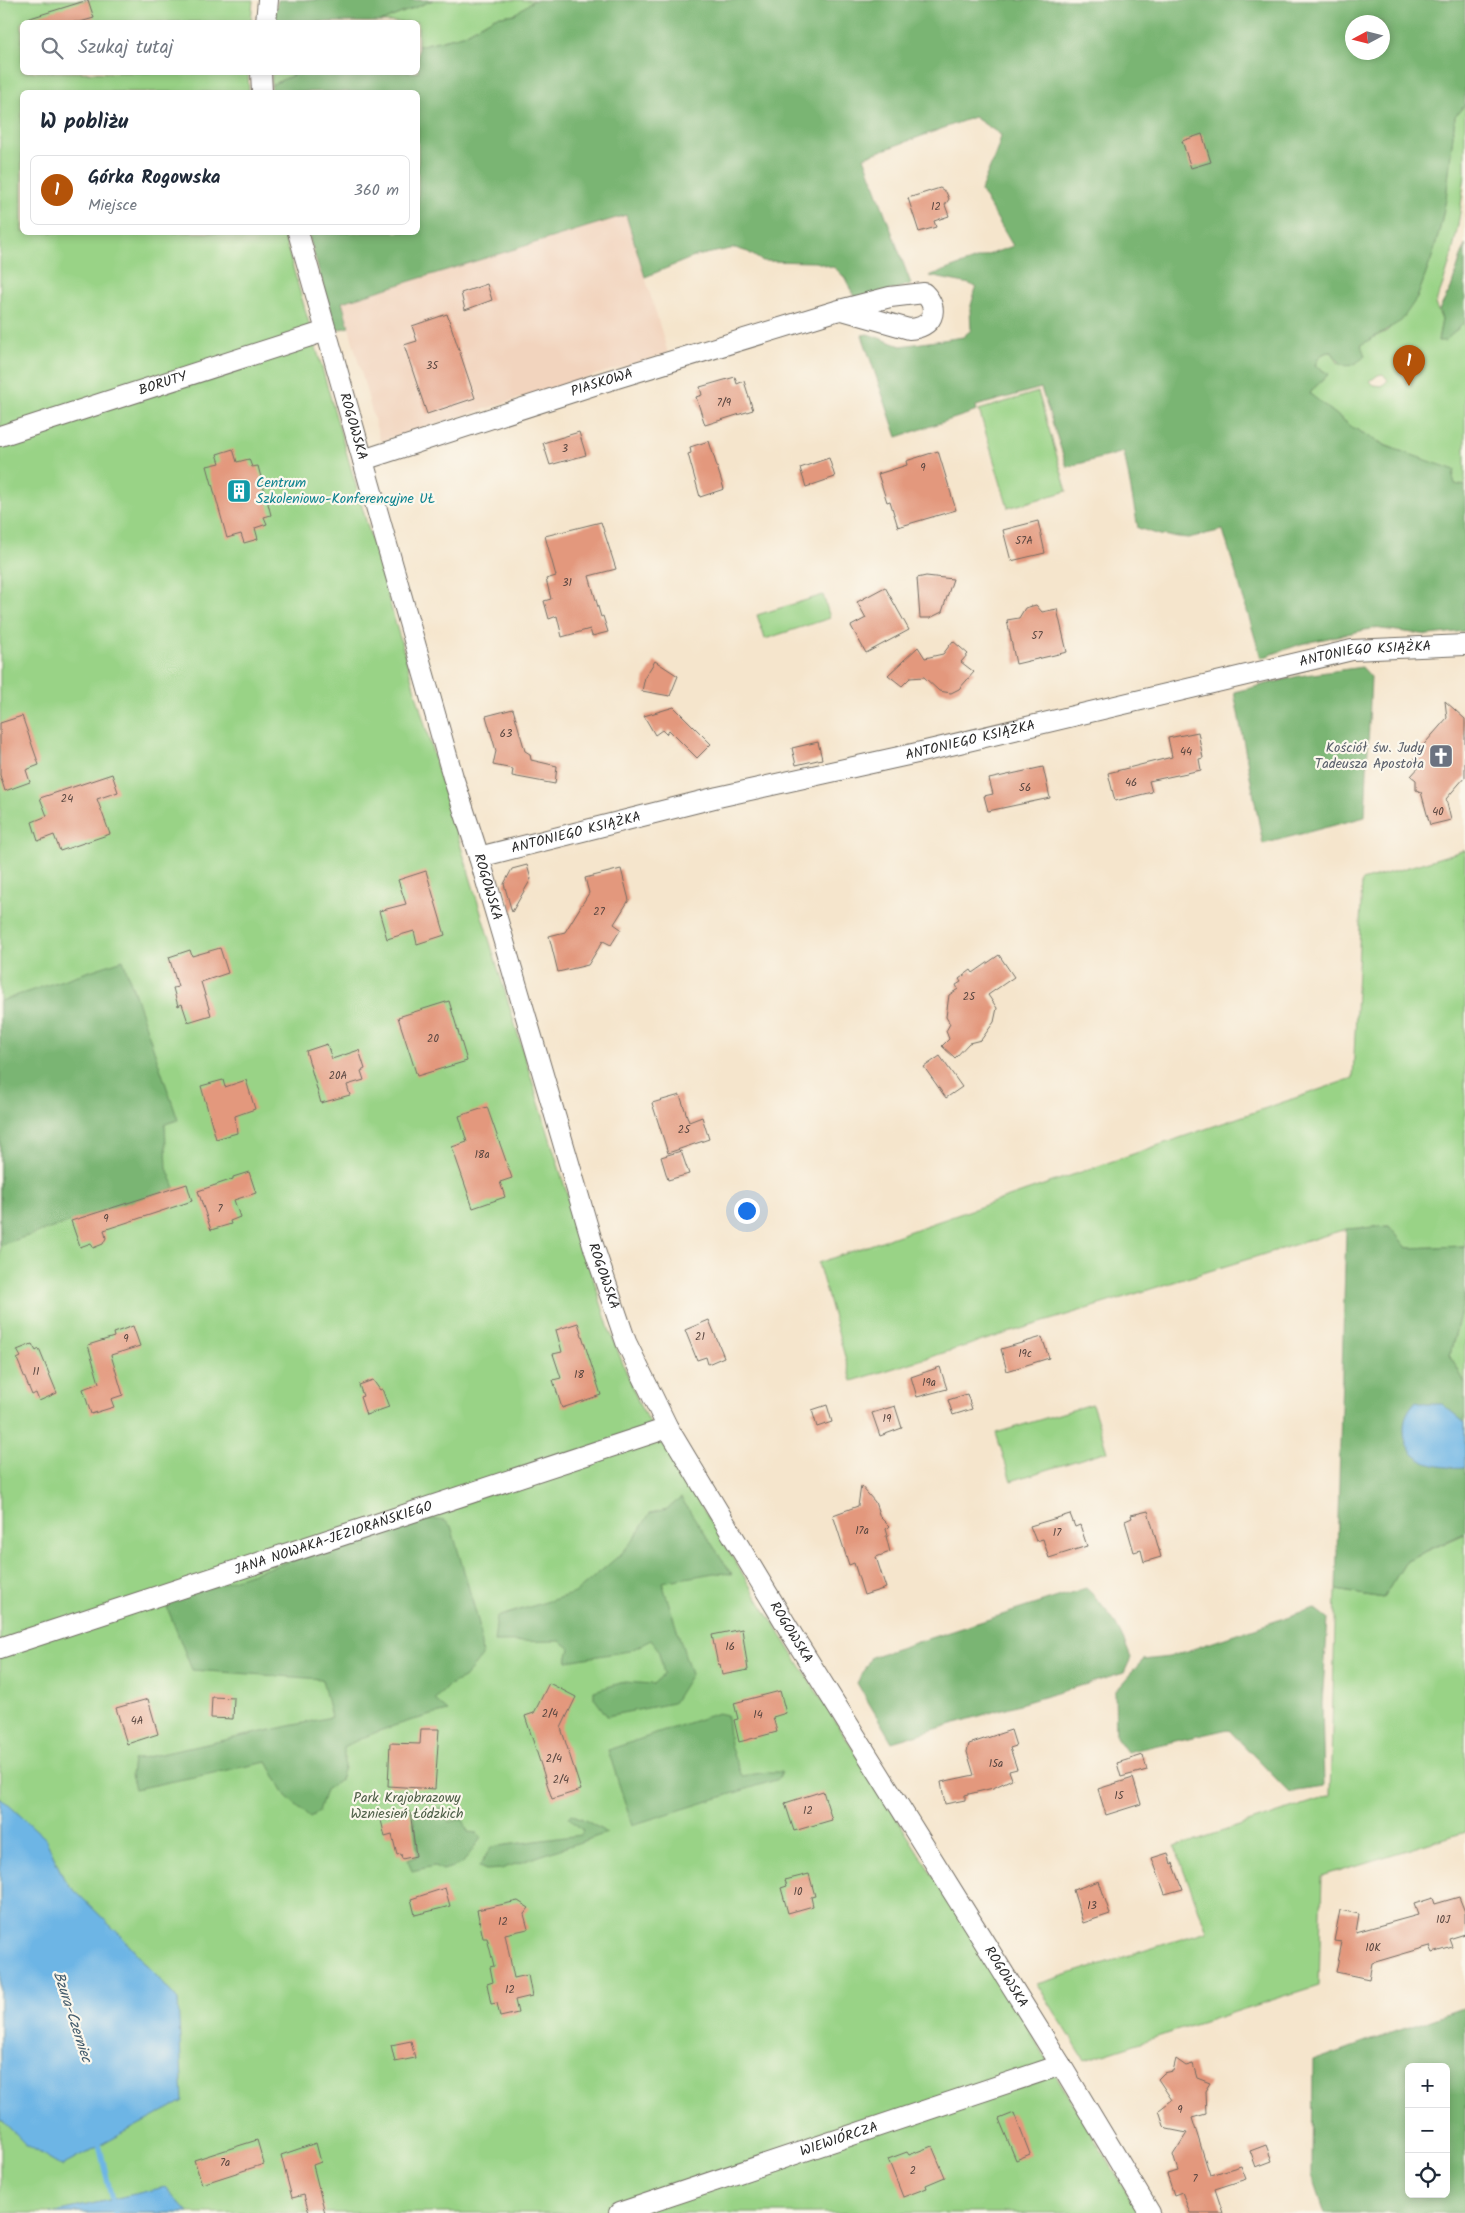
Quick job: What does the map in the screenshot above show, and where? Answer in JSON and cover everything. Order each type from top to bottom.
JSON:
[{"type":"street","points":[[266,20],[268,0]]},
{"type":"street","points":[[261,75],[262,90]]},
{"type":"street","name":"ROGOWSKA","points":[[299,235],[448,759],[480,857],[594,1248],[626,1342],[668,1428],[794,1636],[1061,2065],[1150,2213]]},
{"type":"street","name":"PIASKOWA","points":[[363,460],[607,381],[842,310]]},
{"type":"street","name":"BORUTY","points":[[0,436],[326,331]]},
{"type":"street","name":"ANTONIEGO KSIĄŻKA","points":[[480,857],[718,797],[1352,650],[1465,646]]},
{"type":"street","name":"JANA NOWAKA-JEZIORAŃSKIEGO","points":[[0,1648],[668,1428]]},
{"type":"street","name":"WIEWIÓRCZA","points":[[619,2213],[1061,2065]]},
{"type":"shaded area","points":[[626,214],[668,353],[380,441],[342,302]]},
{"type":"green space","name":"Park Krajobrazowy Wzniesień Łódzkich","points":[[0,0],[253,0],[251,20],[20,20],[20,75],[248,75],[249,90],[20,90],[20,235],[284,235],[444,791],[530,1074],[609,1329],[640,1406],[753,1591],[1000,1982],[1139,2213],[0,2213]]},
{"type":"green space","points":[[278,0],[433,0],[385,20],[273,20]]},
{"type":"green space","points":[[433,0],[534,0],[515,14],[495,17],[463,35],[420,46],[420,20],[385,20]]},
{"type":"green space","points":[[534,0],[1465,0],[1465,105],[1455,116],[1446,199],[1440,228],[1417,298],[1401,321],[1361,345],[1365,356],[1360,361],[1347,366],[1339,362],[1332,352],[1321,356],[1315,366],[1329,374],[1310,394],[1352,427],[1386,446],[1455,470],[1453,477],[1455,484],[1465,486],[1465,631],[1429,635],[1374,628],[1301,644],[1261,658],[1223,530],[1188,538],[1160,535],[1138,528],[1124,452],[1067,467],[1041,388],[976,406],[977,411],[897,437],[862,335],[868,334],[901,346],[963,337],[971,330],[970,309],[976,288],[970,284],[929,276],[1013,246],[981,191],[1001,135],[974,117],[864,157],[911,284],[863,299],[854,296],[845,278],[835,268],[816,262],[762,261],[748,252],[735,248],[696,256],[645,277],[626,215],[342,302],[349,327],[336,330],[309,235],[420,235],[420,90],[272,90],[271,85],[294,75],[420,75],[420,46],[463,35],[495,17],[515,14]]},
{"type":"green space","points":[[272,75],[294,75],[271,85]]},
{"type":"green space","points":[[1465,105],[1465,174],[1455,240],[1447,273],[1435,304],[1442,320],[1438,340],[1465,322],[1465,486],[1455,484],[1453,477],[1455,471],[1387,446],[1352,427],[1310,394],[1329,374],[1315,366],[1321,356],[1332,352],[1338,363],[1368,340],[1387,331],[1417,298],[1440,228],[1446,199],[1455,116]],"holes":[[[1383,374],[1388,380],[1382,386],[1374,385],[1370,381]]]},
{"type":"green space","points":[[1465,244],[1465,322],[1445,341],[1438,341],[1442,320],[1439,310],[1451,288]]},
{"type":"green space","points":[[1038,392],[1067,491],[1008,508],[979,410]]},
{"type":"green space","points":[[823,595],[830,618],[765,639],[757,615]]},
{"type":"green space","points":[[1362,667],[1371,677],[1365,817],[1263,844],[1234,692],[1299,676]]},
{"type":"green space","points":[[1465,850],[1465,1246],[1407,1248],[1389,1226],[1346,1229],[852,1381],[818,1263],[1353,1078],[1362,881]]},
{"type":"green space","points":[[123,960],[178,1120],[165,1124],[167,1168],[175,1188],[0,1245],[0,1001]]},
{"type":"green space","points":[[1389,1226],[1407,1248],[1465,1246],[1465,1294],[1450,1355],[1465,1383],[1465,1533],[1407,1560],[1383,1598],[1336,1590],[1346,1229]]},
{"type":"green space","points":[[1465,1294],[1465,1383],[1450,1355]]},
{"type":"green space","points":[[1092,1404],[1107,1451],[1011,1481],[996,1433]]},
{"type":"green space","points":[[681,1498],[732,1574],[714,1573],[662,1582],[691,1674],[673,1703],[607,1716],[594,1698],[594,1691],[624,1682],[653,1684],[664,1674],[658,1649],[651,1640],[629,1651],[567,1661],[570,1648],[560,1641],[494,1642],[497,1617],[575,1593],[621,1554],[635,1538],[650,1513],[667,1509]]},
{"type":"green space","points":[[422,1518],[445,1521],[451,1526],[479,1624],[482,1656],[464,1678],[449,1685],[435,1700],[448,1711],[382,1730],[344,1747],[344,1767],[340,1780],[326,1790],[319,1812],[310,1817],[286,1796],[267,1762],[135,1789],[131,1775],[133,1760],[331,1717],[322,1679],[192,1670],[165,1602]]},
{"type":"green space","points":[[1465,1534],[1465,1832],[1322,1876],[1319,1985],[1085,2060],[1037,1984],[1207,1931],[1175,1847],[1330,1796],[1336,1590],[1383,1598],[1407,1560]]},
{"type":"green space","points":[[1086,1588],[1108,1612],[1131,1658],[1124,1673],[892,1742],[857,1683],[871,1657]]},
{"type":"green space","points":[[1314,1608],[1328,1619],[1322,1703],[1324,1787],[1289,1792],[1228,1729],[1127,1752],[1116,1737],[1115,1691],[1143,1660],[1169,1657]]},
{"type":"green space","points":[[718,1713],[727,1715],[730,1746],[742,1776],[782,1772],[779,1779],[632,1825],[608,1750]]},
{"type":"green space","points":[[445,1807],[449,1822],[463,1819],[468,1832],[477,1833],[481,1838],[462,1864],[443,1870],[434,1866],[412,1871],[408,1860],[418,1856],[413,1816]]},
{"type":"green space","points":[[571,1814],[607,1833],[501,1869],[486,1870],[479,1867],[491,1847],[580,1835],[583,1831],[568,1817]]},
{"type":"green space","points":[[1465,2007],[1465,2213],[1325,2213],[1312,2175],[1313,2061]]},
{"type":"water","points":[[1416,1401],[1426,1404],[1442,1404],[1465,1423],[1465,1467],[1433,1465],[1424,1462],[1410,1450],[1405,1440],[1404,1425],[1407,1414]]},
{"type":"water","points":[[0,1797],[45,1838],[65,1881],[120,1935],[178,2000],[183,2101],[62,2166],[25,2144],[0,2118]]},
{"type":"water","points":[[165,2187],[189,2213],[52,2213]]},
{"type":"building","points":[[88,0],[94,18],[87,20],[27,19]]},
{"type":"building","points":[[1202,134],[1211,162],[1191,168],[1182,141]]},
{"type":"building","points":[[940,188],[946,192],[949,199],[945,205],[949,216],[934,221],[936,227],[919,232],[908,198]]},
{"type":"building","points":[[487,284],[492,300],[465,310],[461,293]]},
{"type":"building","points":[[447,314],[475,398],[427,414],[404,345],[417,341],[412,326]]},
{"type":"building","points":[[735,377],[737,384],[744,381],[753,410],[705,425],[696,397],[702,395],[700,387]]},
{"type":"building","points":[[579,432],[586,455],[550,465],[543,443]]},
{"type":"building","points":[[709,441],[724,489],[700,497],[688,454],[691,453],[690,447]]},
{"type":"building","name":"Centrum Szkoleniowo-Konferencyjne UŁ","points":[[233,449],[237,462],[249,459],[252,467],[258,466],[271,515],[264,517],[267,524],[255,528],[258,539],[244,543],[241,534],[227,538],[207,466],[220,463],[217,454]]},
{"type":"building","points":[[938,451],[956,510],[898,527],[890,501],[887,502],[878,474],[907,465],[906,461]]},
{"type":"building","points":[[829,458],[835,477],[806,487],[800,468]]},
{"type":"building","points":[[1038,521],[1045,553],[1011,561],[1003,530]]},
{"type":"building","points":[[601,522],[616,569],[589,576],[601,617],[603,616],[608,632],[592,636],[590,629],[562,637],[557,616],[549,619],[544,601],[551,599],[546,579],[556,576],[545,536]]},
{"type":"building","points":[[926,576],[953,579],[942,612],[930,618],[920,618],[917,578]]},
{"type":"building","points":[[885,587],[909,630],[866,653],[851,626],[866,618],[857,602]]},
{"type":"building","points":[[1036,605],[1042,612],[1057,609],[1067,652],[1016,664],[1007,620],[1019,618],[1025,608]]},
{"type":"building","points":[[953,641],[968,654],[961,662],[974,672],[959,689],[951,693],[939,691],[924,677],[910,678],[902,686],[888,675],[918,647],[925,658],[943,654]]},
{"type":"building","points":[[655,661],[678,676],[670,696],[642,691],[645,677]]},
{"type":"building","name":"Kościół św. Judy Tadeusza Apostoła","points":[[1445,701],[1465,719],[1465,777],[1446,799],[1451,820],[1430,825],[1421,792],[1416,790],[1416,780],[1411,776],[1420,766],[1413,760],[1421,752],[1419,750],[1447,718]]},
{"type":"building","points":[[674,707],[711,744],[697,758],[669,730],[666,734],[662,730],[655,735],[644,716]]},
{"type":"building","points":[[513,709],[525,751],[530,754],[531,760],[557,766],[555,784],[512,776],[513,769],[493,765],[496,751],[486,716]]},
{"type":"building","points":[[22,716],[39,765],[26,770],[30,782],[5,791],[0,775],[0,723]]},
{"type":"building","points":[[1198,732],[1203,758],[1199,759],[1201,770],[1149,781],[1152,792],[1115,801],[1108,773],[1172,757],[1168,738]]},
{"type":"building","points":[[818,742],[822,759],[796,765],[792,748]]},
{"type":"building","points":[[1043,767],[1050,798],[988,811],[984,796],[993,794],[989,779]]},
{"type":"building","points":[[112,774],[118,792],[97,799],[110,834],[60,851],[54,835],[38,841],[32,822],[47,816],[40,798]]},
{"type":"building","points":[[527,865],[531,879],[512,912],[504,884],[512,869]]},
{"type":"building","points":[[621,869],[629,900],[614,924],[621,929],[611,945],[603,941],[588,965],[558,972],[549,936],[565,932],[589,893],[585,878]]},
{"type":"building","points":[[426,871],[445,935],[417,944],[414,931],[387,939],[379,911],[406,904],[398,880]]},
{"type":"building","points":[[220,948],[228,973],[201,982],[211,1015],[188,1022],[182,1004],[178,1006],[173,988],[178,987],[169,957],[190,950],[192,956]]},
{"type":"building","points":[[999,955],[1014,977],[988,995],[997,1008],[994,1022],[981,1040],[969,1043],[955,1058],[942,1046],[949,1039],[946,1031],[950,1024],[946,1017],[949,995],[958,989],[956,985],[961,982],[959,979],[971,970],[973,973]]},
{"type":"building","points":[[449,1001],[467,1061],[417,1076],[398,1017]]},
{"type":"building","points":[[327,1044],[332,1059],[359,1050],[365,1069],[361,1071],[364,1080],[347,1085],[350,1095],[321,1103],[306,1051]]},
{"type":"building","points":[[940,1056],[962,1087],[946,1098],[924,1067]]},
{"type":"building","points":[[223,1080],[225,1087],[246,1080],[255,1109],[235,1116],[237,1133],[216,1139],[201,1086]]},
{"type":"building","points":[[680,1095],[689,1122],[702,1117],[709,1139],[668,1153],[652,1103]]},
{"type":"building","points":[[487,1107],[512,1178],[500,1182],[505,1197],[473,1208],[452,1147],[467,1142],[459,1116]]},
{"type":"building","points":[[681,1151],[689,1174],[668,1180],[661,1157]]},
{"type":"building","points":[[249,1172],[256,1193],[234,1200],[240,1217],[230,1221],[231,1224],[211,1230],[198,1191]]},
{"type":"building","points":[[187,1184],[192,1201],[104,1230],[106,1238],[103,1244],[93,1248],[91,1243],[80,1247],[71,1221]]},
{"type":"building","points":[[709,1320],[724,1357],[708,1364],[706,1357],[697,1360],[685,1330]]},
{"type":"building","points":[[578,1323],[601,1395],[562,1408],[553,1380],[561,1378],[553,1354],[562,1352],[556,1330]]},
{"type":"building","points":[[133,1326],[140,1346],[111,1355],[123,1395],[111,1399],[114,1407],[91,1414],[83,1389],[99,1383],[88,1345],[114,1337],[113,1333]]},
{"type":"building","points":[[1042,1337],[1049,1358],[1007,1371],[1001,1349]]},
{"type":"building","points":[[32,1344],[36,1351],[39,1349],[57,1393],[39,1401],[36,1393],[32,1395],[17,1359],[21,1357],[17,1350]]},
{"type":"building","points":[[940,1367],[947,1389],[917,1397],[911,1377]]},
{"type":"building","points":[[373,1380],[380,1390],[382,1389],[389,1407],[366,1415],[360,1397],[363,1396],[359,1385]]},
{"type":"building","points":[[967,1394],[972,1409],[953,1415],[948,1400]]},
{"type":"building","points":[[827,1405],[832,1422],[817,1427],[812,1410]]},
{"type":"building","points":[[895,1406],[902,1428],[880,1436],[872,1413]]},
{"type":"building","points":[[861,1486],[875,1502],[880,1517],[889,1526],[886,1529],[888,1536],[886,1536],[890,1552],[876,1557],[886,1588],[864,1595],[854,1563],[849,1565],[833,1515],[858,1506]]},
{"type":"building","points":[[1148,1511],[1161,1557],[1144,1562],[1141,1550],[1134,1552],[1125,1521],[1132,1518],[1131,1515]]},
{"type":"building","points":[[1070,1514],[1075,1527],[1080,1525],[1087,1546],[1049,1558],[1043,1539],[1036,1541],[1030,1526]]},
{"type":"building","points":[[742,1629],[748,1670],[722,1675],[712,1635]]},
{"type":"building","points":[[549,1683],[576,1697],[561,1728],[581,1790],[552,1799],[525,1716],[534,1713]]},
{"type":"building","points":[[780,1691],[786,1713],[773,1717],[777,1732],[739,1742],[734,1720],[738,1719],[734,1703]]},
{"type":"building","points":[[212,1697],[234,1698],[233,1719],[211,1718]]},
{"type":"building","points":[[148,1699],[158,1734],[127,1744],[116,1708]]},
{"type":"building","points":[[421,1729],[439,1729],[435,1789],[388,1786],[390,1743],[420,1744]]},
{"type":"building","points":[[1011,1730],[1016,1746],[1010,1748],[1017,1769],[1009,1771],[1012,1779],[993,1788],[965,1795],[965,1800],[945,1804],[941,1782],[974,1775],[967,1752],[969,1744]]},
{"type":"building","points":[[1143,1755],[1147,1770],[1121,1777],[1117,1763]]},
{"type":"building","points":[[1133,1778],[1141,1804],[1106,1815],[1098,1789]]},
{"type":"building","points":[[823,1791],[832,1820],[794,1831],[785,1803]]},
{"type":"building","points":[[410,1811],[416,1856],[402,1859],[401,1854],[397,1855],[392,1835],[385,1837],[381,1820]]},
{"type":"building","points":[[1168,1853],[1183,1889],[1165,1894],[1152,1858]]},
{"type":"building","points":[[809,1874],[815,1896],[811,1897],[813,1906],[788,1913],[781,1888],[787,1886],[785,1880]]},
{"type":"building","points":[[1099,1881],[1110,1914],[1083,1923],[1073,1890]]},
{"type":"building","points":[[445,1888],[450,1906],[415,1915],[411,1899]]},
{"type":"building","points":[[1459,1897],[1465,1912],[1465,1934],[1449,1939],[1452,1947],[1433,1953],[1430,1946],[1372,1963],[1369,1979],[1336,1972],[1342,1942],[1334,1941],[1340,1910],[1359,1914],[1356,1932],[1418,1915],[1414,1904],[1433,1898],[1435,1904]]},
{"type":"building","points":[[518,1901],[529,1908],[524,1914],[528,1929],[505,1934],[514,1978],[528,1975],[532,1996],[515,2000],[518,2013],[500,2017],[497,2003],[491,2004],[487,1984],[493,1982],[490,1967],[494,1966],[487,1938],[483,1938],[477,1910]]},
{"type":"building","points":[[411,2041],[415,2058],[395,2062],[391,2045]]},
{"type":"building","points":[[1176,2059],[1186,2066],[1193,2064],[1197,2078],[1210,2083],[1205,2091],[1206,2114],[1192,2118],[1210,2175],[1241,2166],[1246,2179],[1215,2189],[1223,2213],[1190,2213],[1182,2192],[1174,2195],[1167,2174],[1178,2171],[1173,2155],[1187,2133],[1167,2129],[1164,2126],[1159,2110],[1172,2100],[1158,2079],[1164,2073],[1173,2071]]},
{"type":"building","points":[[1014,2113],[1030,2154],[1016,2160],[999,2119]]},
{"type":"building","points":[[257,2140],[264,2164],[202,2184],[194,2160]]},
{"type":"building","points":[[316,2143],[321,2162],[313,2165],[325,2213],[309,2213],[304,2195],[292,2198],[281,2155]]},
{"type":"building","points":[[1266,2145],[1272,2161],[1256,2167],[1250,2151]]},
{"type":"building","points":[[932,2146],[945,2177],[926,2185],[927,2188],[903,2197],[888,2159],[907,2152],[909,2155]]},
{"type":"waterway","name":"Bzura-Czerniec","points":[[98,2140],[115,2213]]},
{"type":"place","name":"Górka Rogowska","points":[[1409,386]]},
{"type":"place","name":"Centrum Szkoleniowo-Konferencyjne UŁ","points":[[239,491]]},
{"type":"place","name":"Kościół św. Judy Tadeusza Apostoła","points":[[1441,756]]}]
